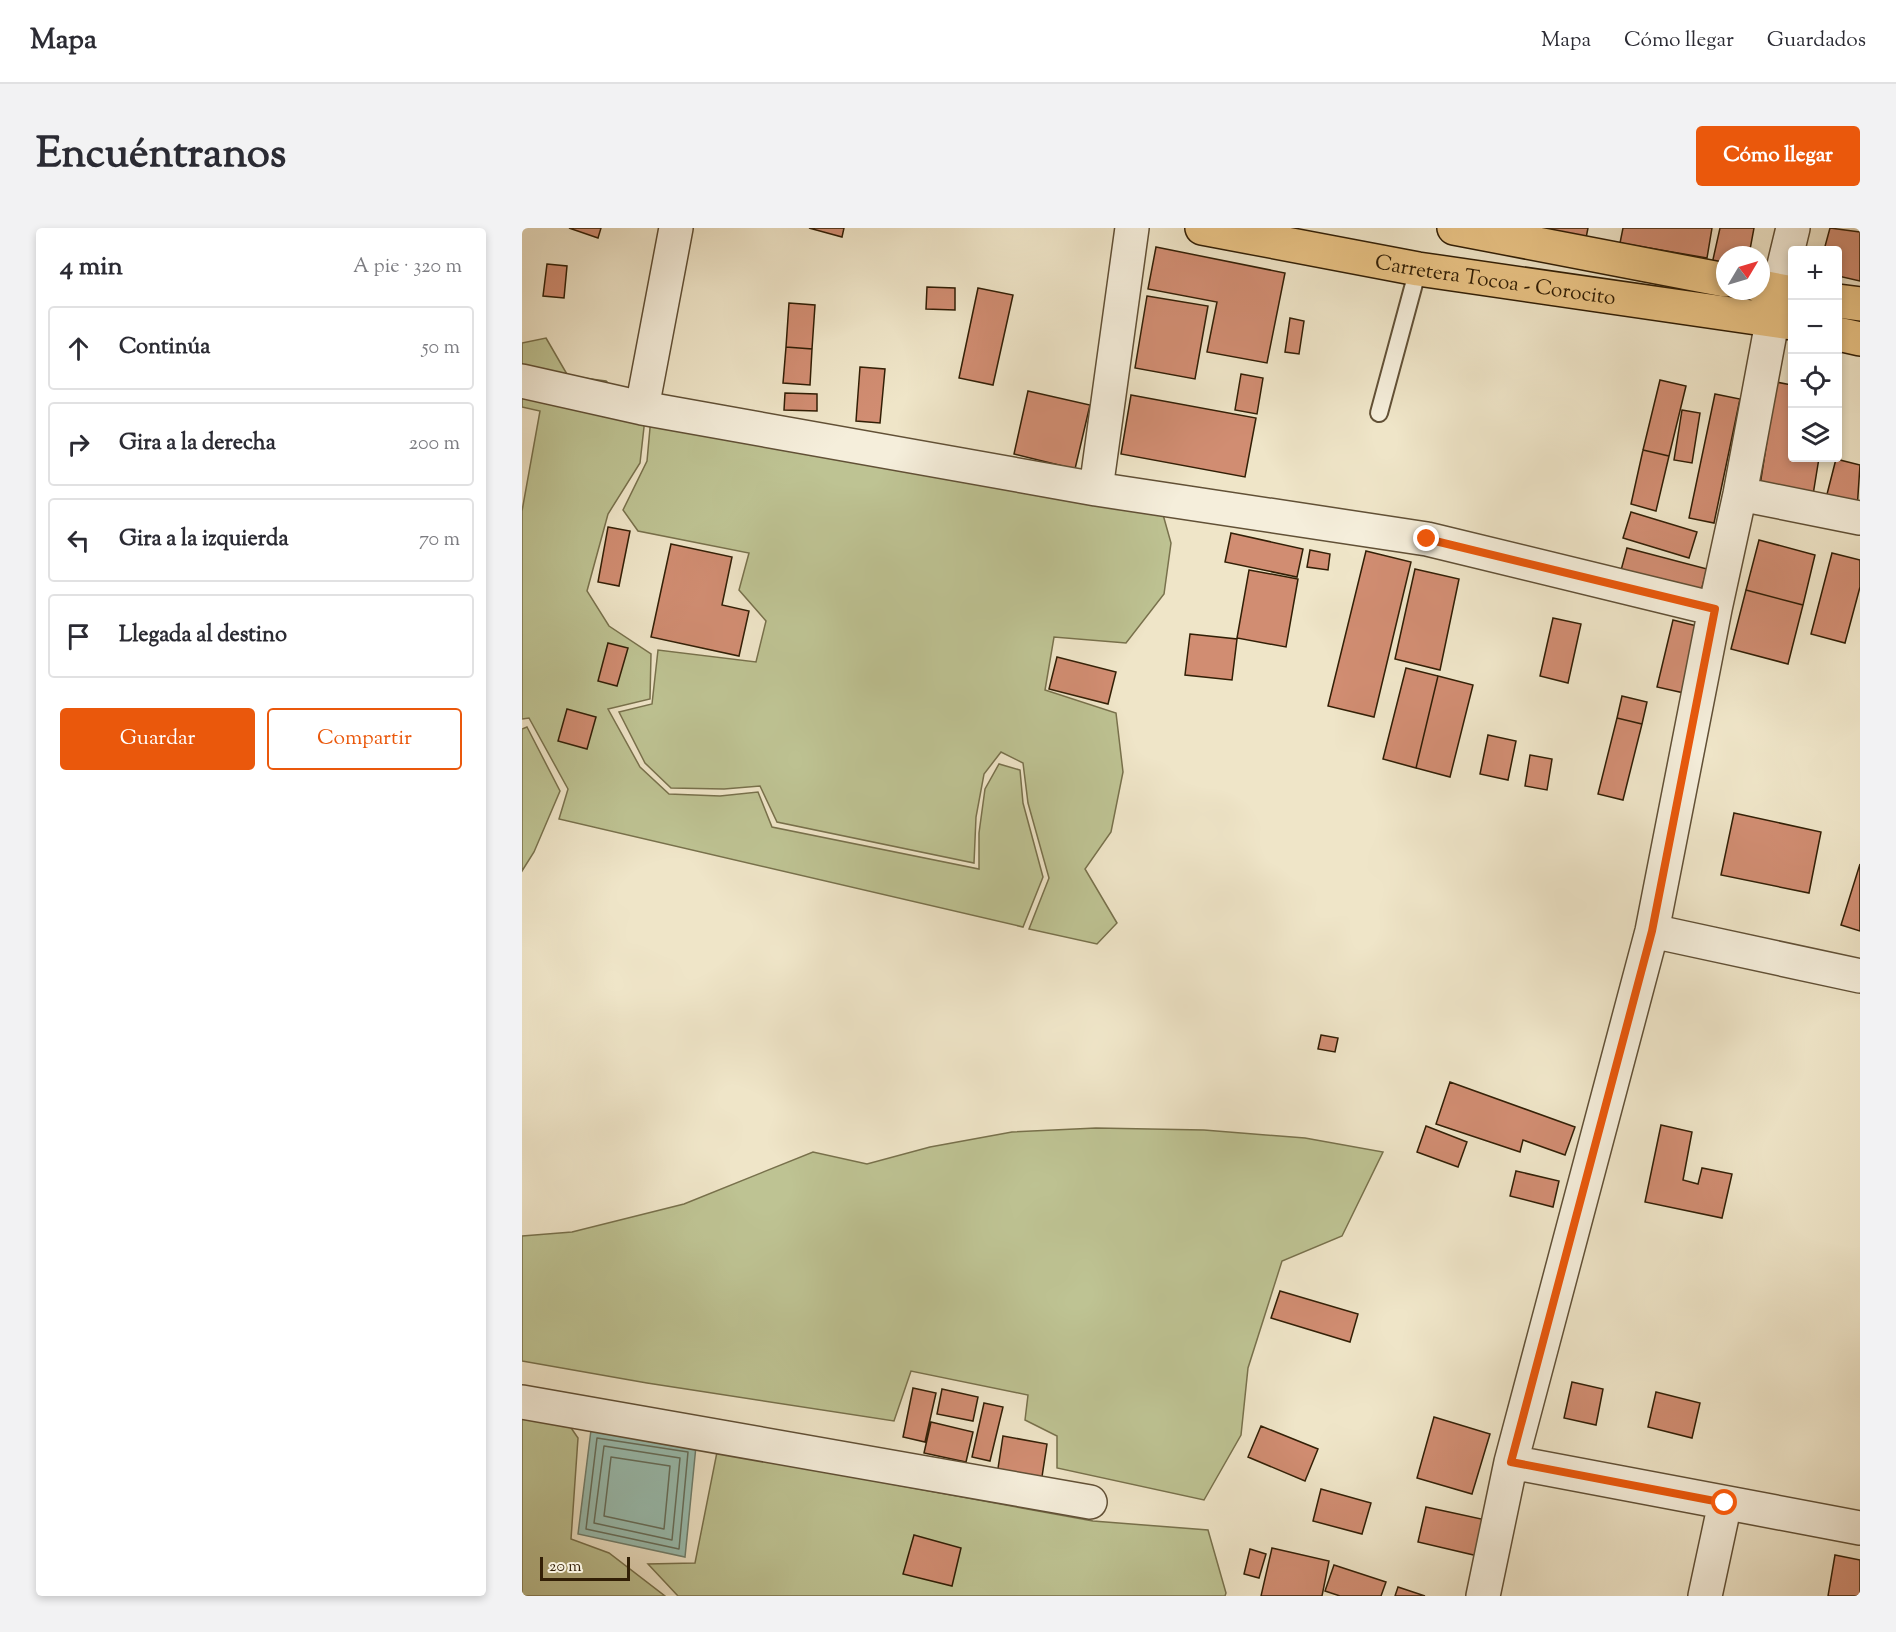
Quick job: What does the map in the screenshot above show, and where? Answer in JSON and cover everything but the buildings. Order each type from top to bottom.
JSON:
[{"type":"main road","name":"Carretera Tocoa - Corocito","points":[[1202,228],[1418,269],[1779,302]]},
{"type":"main road","name":"Carretera Tocoa - Corocito","points":[[1454,228],[1716,278]]},
{"type":"main road","points":[[1842,302],[1860,304]]},
{"type":"main road","points":[[1842,335],[1860,339]]},
{"type":"street","points":[[642,408],[676,228]]},
{"type":"street","points":[[1096,489],[1132,228]]},
{"type":"street","points":[[1483,1596],[1511,1462],[1652,931],[1715,609],[1794,228]]},
{"type":"street","points":[[522,381],[642,408],[1096,489],[1427,539],[1715,609]]},
{"type":"street","points":[[1740,494],[1860,518]]},
{"type":"street","points":[[1652,931],[1860,976]]},
{"type":"street","points":[[522,1402],[1090,1502]]},
{"type":"street","points":[[1511,1462],[1860,1528]]},
{"type":"street","points":[[1705,1596],[1725,1503]]},
{"type":"lane","points":[[1379,413],[1418,269]]},
{"type":"green space","points":[[546,338],[568,376],[606,381],[645,418],[640,463],[608,514],[587,591],[609,626],[651,654],[650,699],[608,709],[640,767],[669,794],[720,796],[758,792],[772,827],[979,869],[979,833],[985,789],[999,764],[1020,770],[1023,803],[1043,877],[1023,927],[559,819],[568,789],[529,718],[522,719],[522,511],[540,411],[522,407],[522,343]]},
{"type":"green space","points":[[651,417],[1162,511],[1171,543],[1164,594],[1126,643],[1054,637],[1045,690],[1116,713],[1123,772],[1111,832],[1085,869],[1117,923],[1097,944],[1029,929],[1049,878],[1028,803],[1023,763],[1001,752],[984,774],[976,817],[974,863],[777,822],[760,786],[724,789],[671,788],[645,763],[619,712],[652,704],[658,650],[756,662],[766,621],[739,590],[749,553],[638,531],[623,510],[647,461]]},
{"type":"green space","points":[[527,727],[560,791],[534,852],[522,871],[522,729]]},
{"type":"green space","points":[[1096,1128],[1204,1130],[1305,1138],[1383,1152],[1342,1236],[1282,1261],[1248,1368],[1241,1435],[1204,1500],[1057,1468],[1057,1436],[1025,1420],[1028,1395],[911,1371],[894,1421],[647,1383],[522,1361],[522,1236],[572,1232],[684,1204],[813,1152],[867,1164],[930,1147],[1012,1132]]},
{"type":"green space","points":[[522,1413],[565,1419],[578,1438],[571,1539],[609,1553],[665,1596],[522,1596]]},
{"type":"green space","points":[[717,1452],[1093,1521],[1208,1530],[1226,1593],[1225,1596],[678,1596],[648,1564],[695,1563]]},
{"type":"water","points":[[591,1430],[696,1446],[685,1557],[578,1534]]},
{"type":"route","points":[[1427,539],[1715,609],[1652,931],[1511,1462],[1725,1503]]}]
